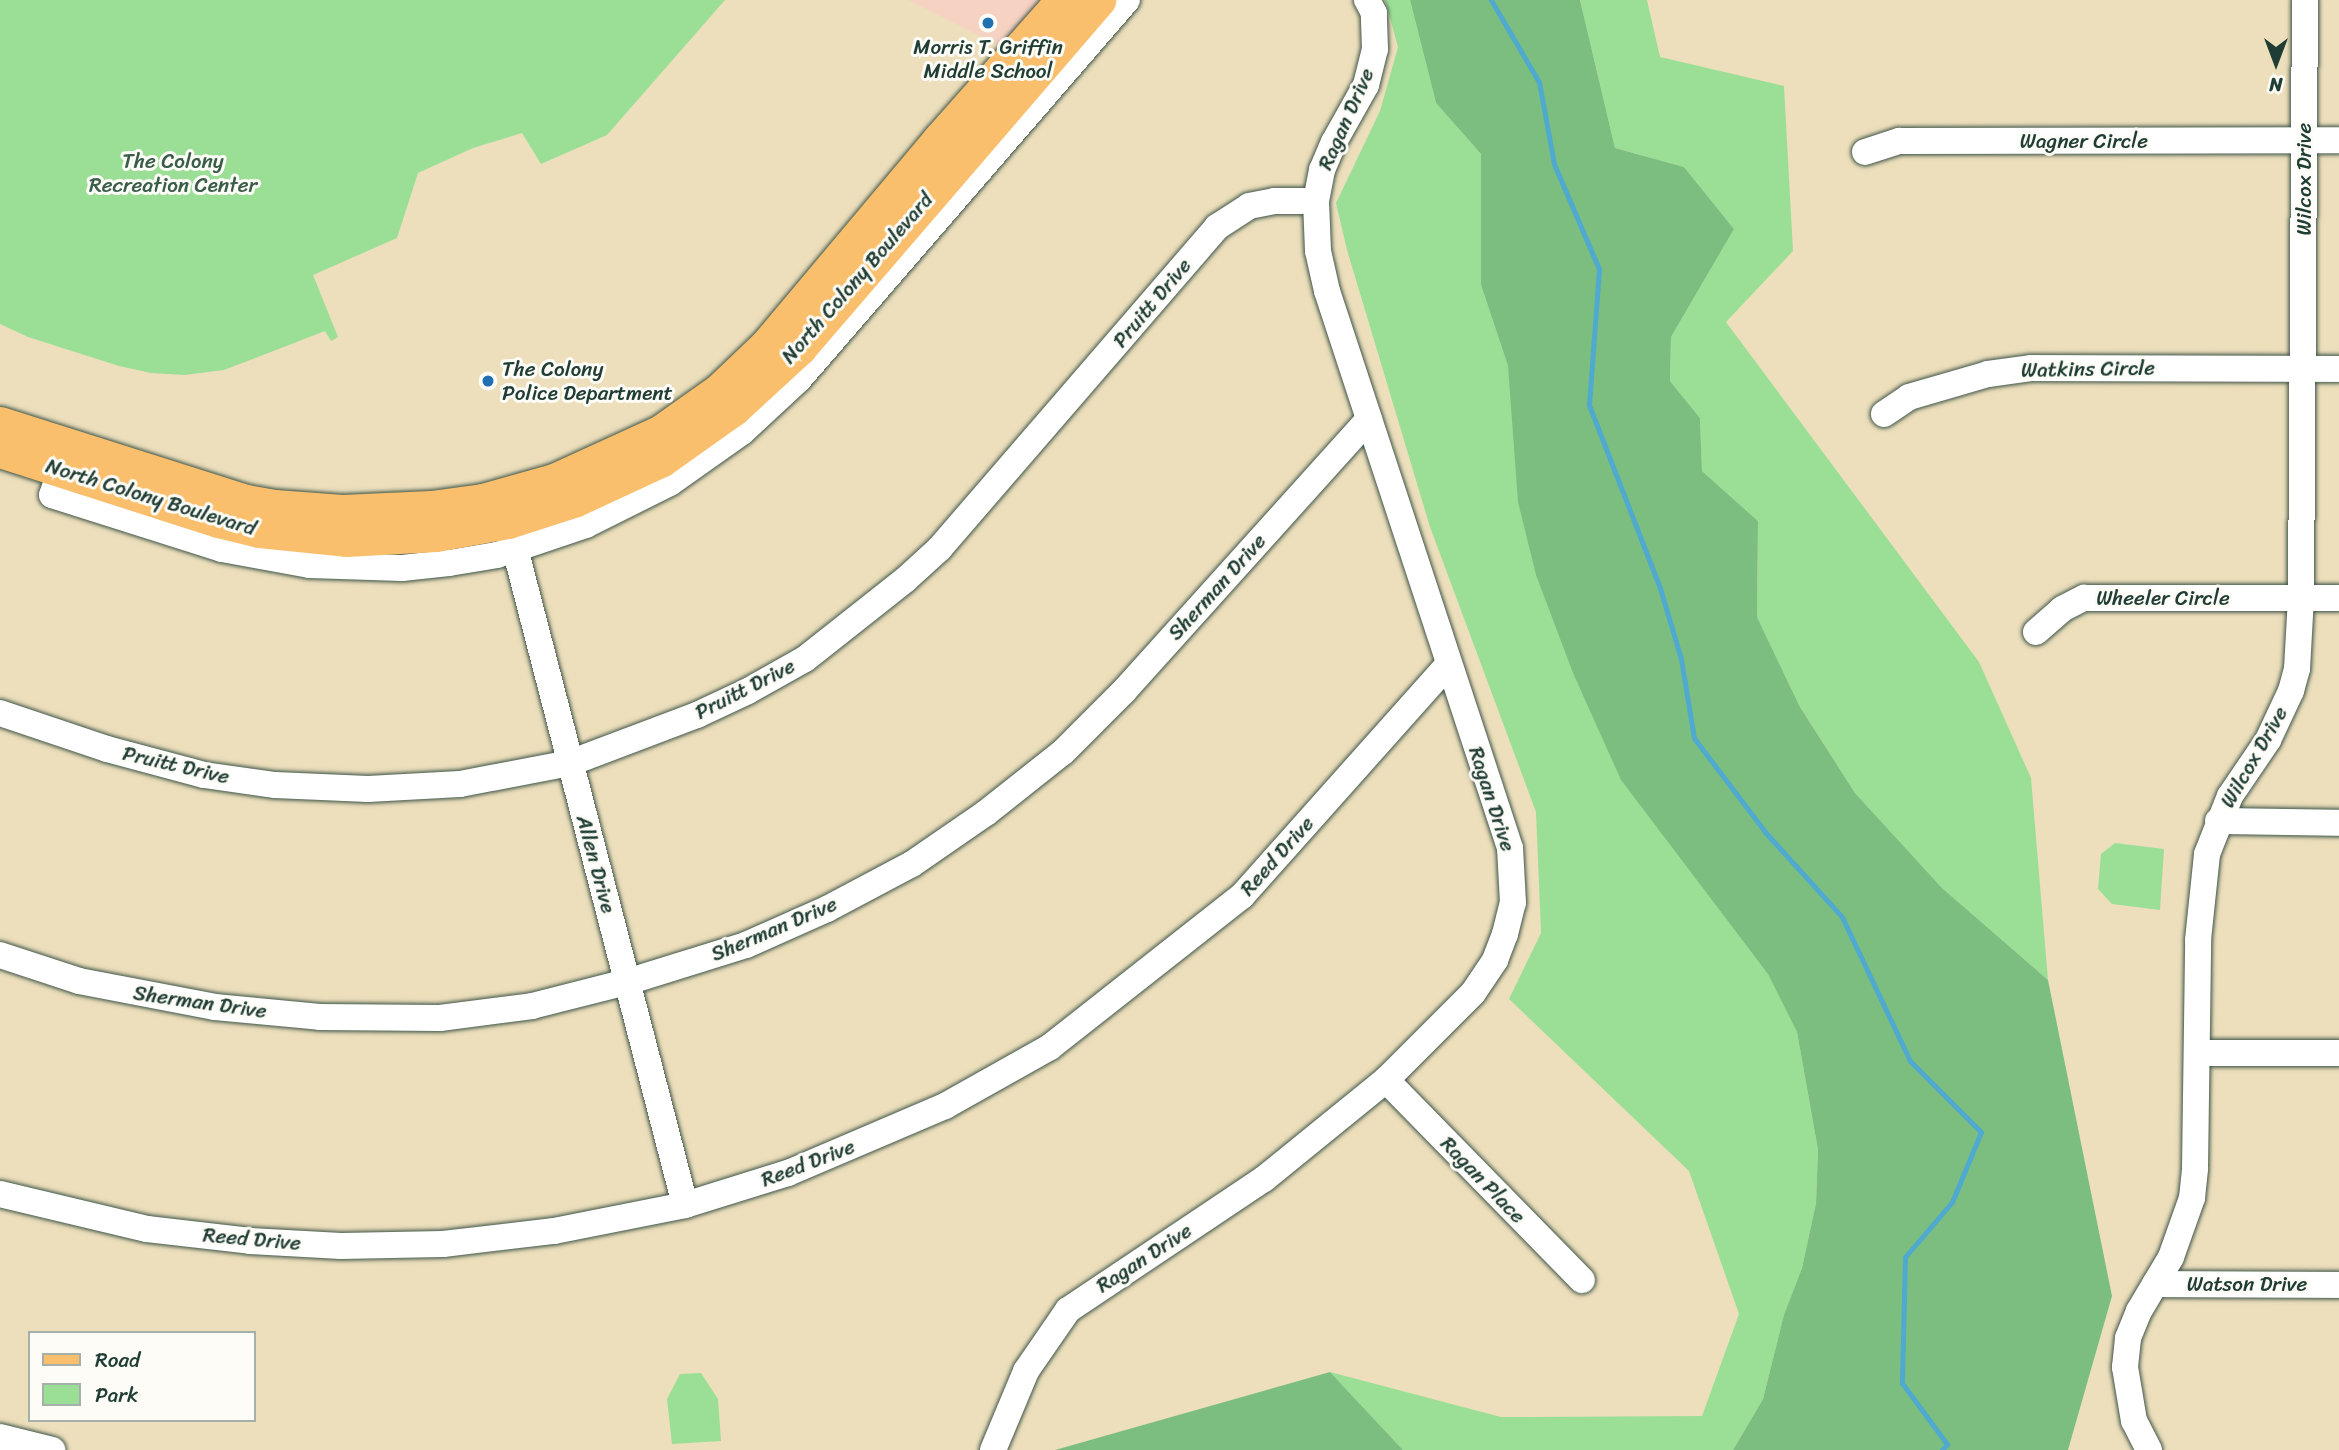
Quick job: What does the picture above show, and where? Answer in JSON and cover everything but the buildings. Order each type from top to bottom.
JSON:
[{"type":"main road","name":"North Colony Boulevard","points":[[509,522],[554,480],[599,462],[660,431],[719,390],[767,344],[939,139],[1062,0]]},
{"type":"main road","name":"North Colony Boulevard","points":[[0,451],[218,521],[259,531],[346,540],[436,535],[509,522],[576,500],[662,460],[734,409],[800,348],[1098,0]]},
{"type":"main road","name":"North Colony Boulevard","points":[[0,423],[246,501],[342,511],[431,507],[509,522]]},
{"type":"street","points":[[509,522],[586,524],[670,483],[742,432],[799,379],[1128,0]]},
{"type":"street","name":"Ragan Drive","points":[[993,1450],[1026,1371],[1068,1310],[1264,1179],[1386,1080],[1473,993],[1495,960],[1513,903],[1510,848],[1448,665],[1328,291],[1318,251],[1316,201],[1322,170],[1334,142],[1366,85],[1375,49],[1374,13],[1367,0]]},
{"type":"street","name":"Wilcox Drive","points":[[2149,1450],[2134,1421],[2125,1367],[2128,1338],[2171,1257],[2192,1198],[2201,891],[2207,854],[2218,821],[2231,796],[2268,740],[2291,691],[2297,669],[2301,598],[2305,0]]},
{"type":"street","name":"Wagner Circle","points":[[1865,152],[1899,141],[2339,140]]},
{"type":"street","name":"Pruitt Drive","points":[[0,713],[107,749],[204,775],[275,785],[368,789],[460,784],[570,763],[697,715],[748,691],[805,659],[905,580],[940,548],[1217,227],[1249,206],[1274,201],[1316,201]]},
{"type":"street","name":"Watkins Circle","points":[[1884,414],[1909,397],[1988,374],[2031,368],[2339,369]]},
{"type":"street","name":"Sherman Drive","points":[[0,955],[79,981],[215,1007],[320,1017],[440,1018],[532,1006],[627,982],[746,945],[827,909],[912,864],[986,813],[1063,752],[1124,691],[1370,419]]},
{"type":"street","name":"Allen Drive","points":[[509,522],[685,1205]]},
{"type":"street","name":"Wheeler Circle","points":[[2036,632],[2062,610],[2084,598],[2339,598]]},
{"type":"street","name":"Reed Drive","points":[[0,1194],[147,1228],[250,1241],[341,1246],[443,1244],[517,1236],[685,1205],[788,1173],[901,1126],[979,1088],[1050,1047],[1242,895],[1448,665]]},
{"type":"street","points":[[2218,821],[2339,823]]},
{"type":"street","points":[[2198,1052],[2339,1053]]},
{"type":"street","name":"Ragan Place","points":[[1386,1080],[1582,1280]]},
{"type":"street","name":"Watson Drive","points":[[2155,1284],[2339,1285]]},
{"type":"street","points":[[0,1437],[52,1450]]},
{"type":"shaded area","name":"Morris T. Griffin Middle School","points":[[908,0],[1041,0],[1002,47]]},
{"type":"green space","name":"The Colony Recreation Center","points":[[0,0],[725,0],[607,135],[541,164],[522,133],[473,148],[418,173],[397,238],[313,275],[338,337],[331,341],[325,331],[224,370],[184,375],[151,373],[119,366],[28,337],[0,324]]},
{"type":"green space","points":[[1385,0],[1410,0],[1436,103],[1481,154],[1481,285],[1508,366],[1513,408],[1797,1032],[1818,1150],[1816,1203],[1802,1268],[1784,1316],[1763,1399],[1733,1450],[1403,1450],[1330,1372],[1501,1417],[1702,1416],[1739,1314],[1689,1171],[1509,999],[1541,933],[1536,812],[1430,527],[1347,250],[1336,203],[1380,111],[1398,47]]},
{"type":"green space","points":[[1410,0],[1580,0],[1615,148],[1684,167],[1734,229],[1671,337],[1670,381],[1700,418],[1702,471],[1758,521],[1757,617],[1800,707],[1855,793],[1942,888],[2048,980],[2112,1296],[2068,1450],[1733,1450],[1763,1399],[1784,1315],[1802,1268],[1816,1203],[1818,1150],[1797,1032],[1768,974],[1621,780],[1573,673],[1536,575],[1518,502],[1508,366],[1481,285],[1481,154],[1436,103]]},
{"type":"green space","points":[[1580,0],[1647,0],[1660,57],[1784,86],[1793,251],[1726,322],[1979,662],[2031,778],[2048,980],[1942,888],[1855,793],[1800,707],[1757,617],[1758,521],[1702,471],[1700,418],[1670,381],[1671,337],[1734,229],[1684,167],[1615,148]]},
{"type":"green space","points":[[2115,843],[2164,849],[2160,910],[2112,904],[2098,889],[2101,854]]},
{"type":"green space","points":[[1330,1372],[1403,1450],[1055,1450]]},
{"type":"green space","points":[[701,1373],[718,1399],[721,1441],[672,1444],[667,1399],[680,1374]]},
{"type":"waterway","points":[[1491,0],[1539,82],[1554,164],[1599,269],[1589,405],[1660,588],[1681,659],[1694,738],[1765,832],[1842,917],[1910,1061],[1981,1132],[1952,1202],[1905,1257],[1902,1383],[1947,1444],[1942,1450]]},
{"type":"place","name":"Morris T. Griffin Middle School","points":[[988,23]]},
{"type":"place","name":"The Colony Police Department","points":[[488,381]]}]
